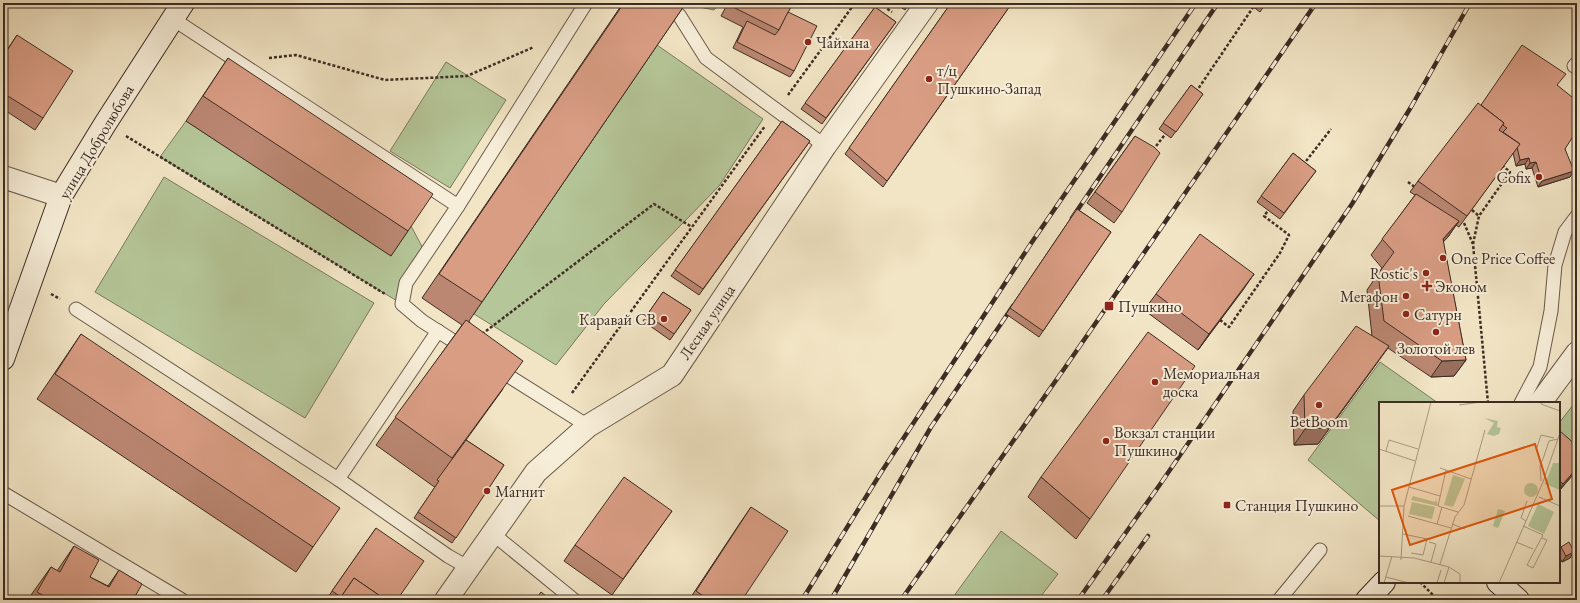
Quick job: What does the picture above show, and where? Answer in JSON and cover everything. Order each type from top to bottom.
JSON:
[{"type":"street","name":"Лесная улица","points":[[446,600],[536,472],[588,426],[672,375],[825,146],[927,3]]},
{"type":"street","name":"улица Добролюбова","points":[[3,359],[61,196],[105,124],[178,11]]},
{"type":"street","points":[[3,176],[61,196]]},
{"type":"street","points":[[1541,402],[1577,353]]},
{"type":"street","points":[[1367,600],[1383,583]]},
{"type":"street","points":[[1499,583],[1518,600]]},
{"type":"lane","points":[[586,3],[458,206],[406,282],[402,304],[422,321],[588,426]]},
{"type":"lane","points":[[660,3],[679,16],[706,58],[825,146]]},
{"type":"lane","points":[[178,11],[239,62],[458,206]]},
{"type":"lane","points":[[1522,402],[1540,367],[1551,311],[1555,265],[1565,232],[1577,216]]},
{"type":"lane","points":[[76,309],[338,479],[448,556],[469,568]]},
{"type":"lane","points":[[338,479],[438,331]]},
{"type":"lane","points":[[3,493],[182,600]]},
{"type":"lane","points":[[493,534],[574,600]]},
{"type":"lane","points":[[1279,600],[1320,550]]},
{"type":"path","points":[[561,408],[855,3]]},
{"type":"path","points":[[1193,96],[1256,3]]},
{"type":"path","points":[[239,62],[296,55],[385,80],[467,76],[568,32]]},
{"type":"path","points":[[105,124],[402,304]]},
{"type":"path","points":[[1151,152],[1170,128]]},
{"type":"path","points":[[1302,166],[1331,129]]},
{"type":"path","points":[[1488,402],[1473,244],[1479,216],[1510,172],[1503,166]]},
{"type":"path","points":[[1408,182],[1420,191]]},
{"type":"path","points":[[464,347],[654,204],[692,227]]},
{"type":"path","points":[[1220,320],[1229,327],[1280,253],[1289,235],[1264,216],[1273,204]]},
{"type":"path","points":[[1472,210],[1479,216]]},
{"type":"path","points":[[1458,218],[1464,223],[1473,244]]},
{"type":"path","points":[[1421,583],[1438,600]]},
{"type":"green space","points":[[692,3],[720,3],[714,10]]},
{"type":"green space","points":[[657,45],[763,119],[719,186],[604,304],[556,365],[474,314]]},
{"type":"green space","points":[[446,62],[506,100],[450,188],[390,151]]},
{"type":"green space","points":[[186,121],[391,256],[411,226],[426,254],[402,304],[160,157]]},
{"type":"green space","points":[[164,177],[374,303],[305,418],[95,292]]},
{"type":"green space","points":[[1380,362],[1437,402],[1379,402],[1379,520],[1308,460]]},
{"type":"green space","points":[[1577,400],[1577,452],[1560,439],[1560,422]]},
{"type":"green space","points":[[1001,531],[1058,574],[1038,600],[951,600]]},
{"type":"building","points":[[624,3],[686,3],[482,302],[439,274]]},
{"type":"building","points":[[730,3],[793,3],[779,30],[729,5]]},
{"type":"building","name":"т/ц Пушкино-Запад","points":[[951,3],[1012,3],[887,181],[849,148]]},
{"type":"building","points":[[875,7],[896,22],[826,118],[805,103]]},
{"type":"building","points":[[788,12],[817,26],[794,71],[737,42],[747,21],[775,35]]},
{"type":"building","points":[[17,35],[73,71],[43,118],[3,93],[3,57]]},
{"type":"building","points":[[1522,45],[1566,74],[1557,85],[1577,101],[1577,130],[1565,149],[1574,171],[1542,181],[1536,162],[1530,163],[1529,158],[1520,160],[1517,147],[1520,144],[1503,132],[1507,128],[1503,125],[1504,123],[1481,105]]},
{"type":"building","points":[[228,58],[433,194],[408,231],[203,96]]},
{"type":"building","points":[[1191,85],[1203,94],[1176,132],[1163,123]]},
{"type":"building","points":[[1478,103],[1504,123],[1499,130],[1520,144],[1467,216],[1418,181]]},
{"type":"building","points":[[782,121],[810,141],[703,289],[675,270]]},
{"type":"building","points":[[1135,136],[1154,147],[1160,153],[1122,212],[1095,192]]},
{"type":"building","points":[[1293,153],[1316,171],[1284,213],[1261,196]]},
{"type":"building","name":"Сатурн","points":[[1416,194],[1459,221],[1443,239],[1466,360],[1442,361],[1384,321],[1378,274],[1394,252],[1382,239]]},
{"type":"building","points":[[1077,209],[1111,232],[1043,331],[1010,308]]},
{"type":"building","points":[[1200,234],[1254,274],[1209,334],[1156,294]]},
{"type":"building","name":"Каравай СВ","points":[[663,292],[691,310],[674,334],[647,315]]},
{"type":"building","points":[[466,320],[523,361],[452,458],[395,417]]},
{"type":"building","points":[[1356,326],[1389,346],[1329,428],[1305,429],[1304,395]]},
{"type":"building","name":"Вокзал станции Пушкино","points":[[1148,332],[1195,366],[1090,519],[1041,477]]},
{"type":"building","points":[[81,334],[340,508],[313,547],[55,374]]},
{"type":"building","points":[[1560,431],[1577,446],[1577,468],[1563,484],[1560,481]]},
{"type":"building","points":[[466,440],[504,465],[456,538],[418,512],[439,481],[437,480]]},
{"type":"building","points":[[624,477],[672,511],[623,579],[575,545]]},
{"type":"building","points":[[751,507],[788,531],[742,600],[709,600],[696,591]]},
{"type":"building","points":[[376,528],[424,561],[397,600],[386,600],[354,578],[341,597],[332,591]]},
{"type":"building","points":[[1569,542],[1574,552],[1566,556],[1561,547]]},
{"type":"building","points":[[74,546],[99,560],[90,577],[109,587],[119,570],[142,584],[133,600],[47,600],[48,598],[37,592],[51,567],[60,572]]},
{"type":"building","points":[[354,578],[386,600],[339,600]]},
{"type":"building","points":[[541,592],[551,600],[535,600]]},
{"type":"railway","points":[[802,600],[882,471],[1032,242],[1196,3]]},
{"type":"railway","points":[[1072,218],[1218,3]]},
{"type":"railway","points":[[901,600],[1064,369],[1316,3]]},
{"type":"railway","points":[[1078,600],[1161,483],[1352,204],[1411,107],[1470,3]]},
{"type":"railway","points":[[831,600],[931,427],[1013,306]]},
{"type":"railway","points":[[1102,600],[1148,536]]},
{"type":"place","name":"Чайхана","points":[[808,42]]},
{"type":"place","name":"т/ц Пушкино-Запад","points":[[929,79]]},
{"type":"place","name":"Cofix","points":[[1539,177]]},
{"type":"place","name":"One Price Coffee","points":[[1443,258]]},
{"type":"place","name":"Rostic's","points":[[1426,273]]},
{"type":"place","name":"Эконом","points":[[1427,286]]},
{"type":"place","name":"Мегафон","points":[[1406,296]]},
{"type":"place","name":"Пушкино","points":[[1109,306]]},
{"type":"place","name":"Сатурн","points":[[1406,314]]},
{"type":"place","name":"Каравай СВ","points":[[664,319]]},
{"type":"place","name":"Золотой лев","points":[[1436,332]]},
{"type":"place","name":"Мемориальная доска","points":[[1155,382]]},
{"type":"place","name":"BetBoom","points":[[1319,405]]},
{"type":"place","name":"Вокзал станции Пушкино","points":[[1106,441]]},
{"type":"place","name":"Магнит","points":[[487,491]]},
{"type":"place","name":"Станция Пушкино","points":[[1227,505]]}]
